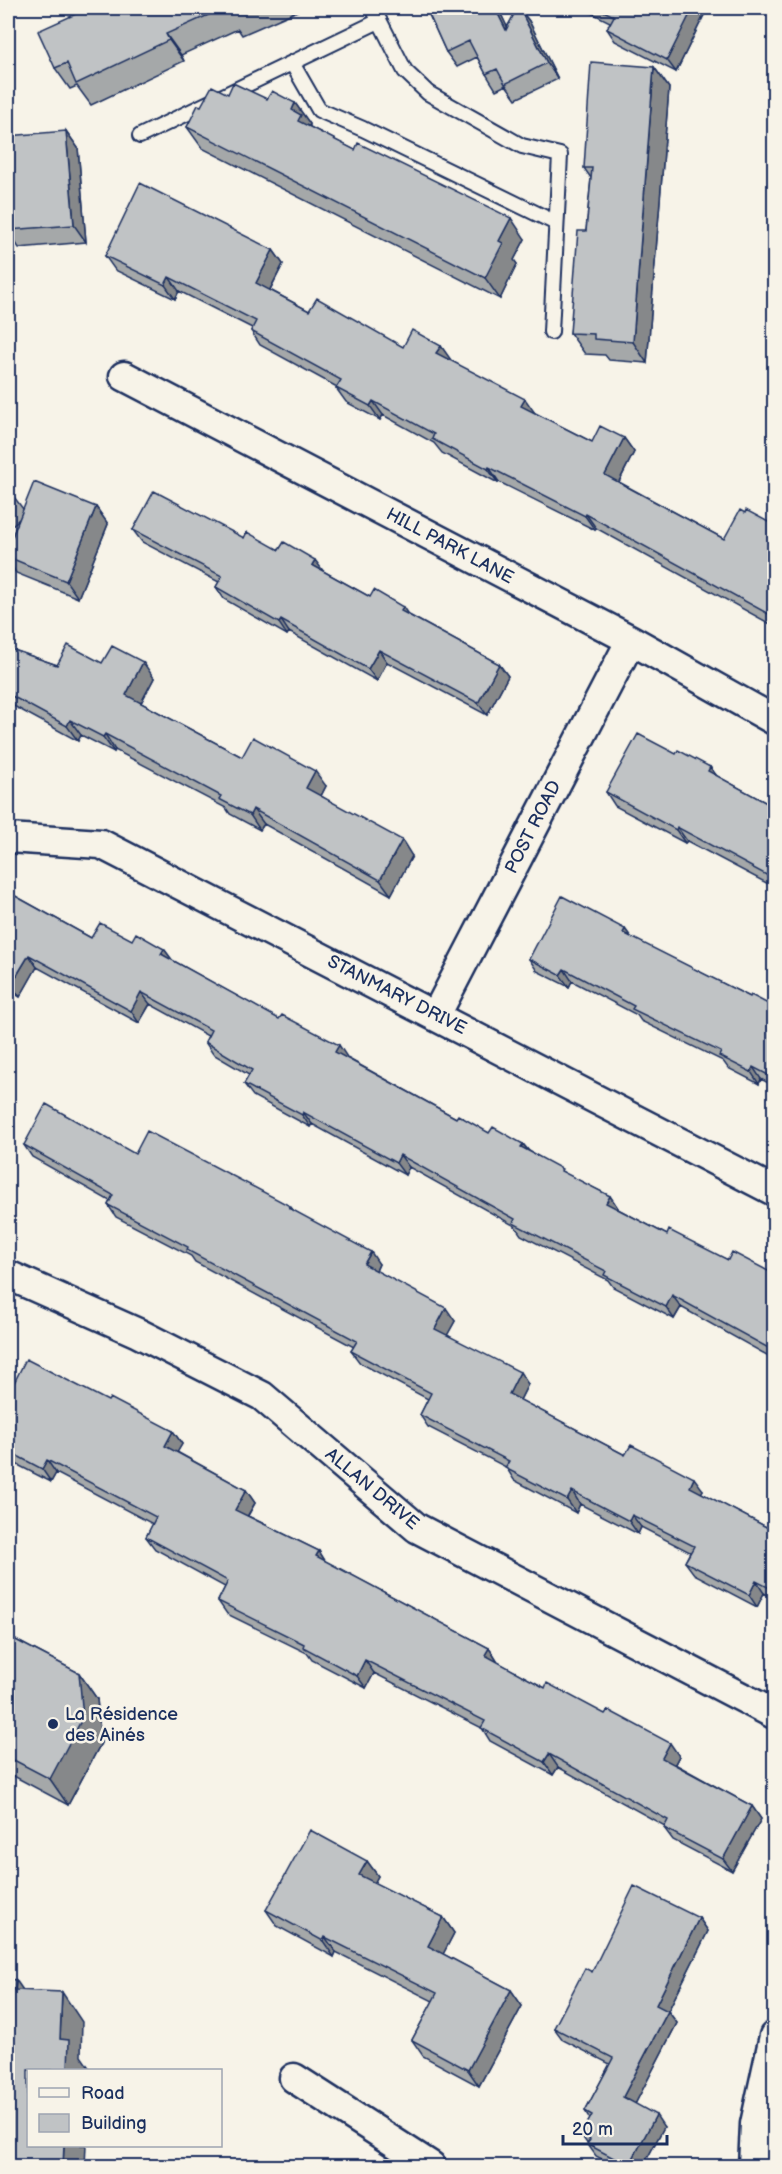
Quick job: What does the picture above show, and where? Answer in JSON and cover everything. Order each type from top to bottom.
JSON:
[{"type":"street","name":"HILL PARK LANE","points":[[124,375],[630,640],[774,720]]},
{"type":"street","name":"POST ROAD","points":[[436,1015],[630,640]]},
{"type":"street","name":"STANMARY DRIVE","points":[[8,838],[101,844],[774,1191]]},
{"type":"street","name":"ALLAN DRIVE","points":[[8,1275],[138,1333],[262,1396],[417,1528],[774,1714]]},
{"type":"street","points":[[753,2166],[755,2124],[774,2036]]},
{"type":"street","points":[[294,2078],[431,2166]]},
{"type":"lane","points":[[373,8],[405,71],[428,93],[522,146],[560,155],[551,332]]},
{"type":"lane","points":[[140,136],[380,21]]},
{"type":"lane","points":[[292,63],[319,110],[556,223]]},
{"type":"building","points":[[89,8],[224,8],[166,34],[169,40],[76,84],[67,63],[55,68],[38,31]]},
{"type":"building","points":[[225,8],[242,8],[228,14]]},
{"type":"building","points":[[426,8],[495,8],[506,30],[519,8],[547,63],[505,84],[497,69],[486,74],[469,41],[446,52]]},
{"type":"building","points":[[597,8],[693,8],[667,60],[607,29],[614,16]]},
{"type":"building","points":[[591,62],[654,67],[633,342],[594,339],[594,334],[570,333],[578,231],[586,231],[592,168],[584,168]]},
{"type":"building","points":[[233,83],[267,99],[272,91],[295,103],[292,110],[301,115],[298,121],[355,150],[358,143],[511,218],[499,241],[503,243],[485,278],[187,127],[198,105],[201,106],[212,86],[228,94]]},
{"type":"building","points":[[66,131],[74,225],[8,230],[8,136]]},
{"type":"building","points":[[140,183],[273,250],[256,283],[309,311],[317,298],[403,347],[412,330],[441,346],[436,353],[525,399],[521,406],[592,442],[600,426],[624,438],[605,475],[724,539],[740,510],[745,513],[746,510],[774,525],[774,617],[586,514],[585,516],[489,467],[488,469],[432,439],[434,434],[373,401],[370,406],[336,388],[341,380],[251,331],[256,321],[169,277],[165,285],[105,256]]},
{"type":"building","points":[[34,482],[96,507],[66,581],[8,557],[8,547]]},
{"type":"building","points":[[8,489],[14,496],[8,502]]},
{"type":"building","points":[[154,491],[244,538],[247,532],[279,550],[284,542],[315,560],[312,565],[370,597],[374,590],[403,607],[401,611],[499,664],[478,703],[379,650],[368,669],[281,620],[279,623],[216,587],[222,576],[133,530]]},
{"type":"building","points":[[68,645],[102,663],[112,646],[143,662],[126,695],[242,757],[253,737],[315,771],[306,788],[402,840],[380,880],[253,809],[250,815],[219,799],[221,796],[105,734],[103,737],[70,720],[67,726],[8,694],[8,648],[57,665]]},
{"type":"building","points":[[638,734],[676,754],[678,750],[710,767],[708,771],[774,807],[774,879],[606,792]]},
{"type":"building","points":[[8,892],[91,938],[100,923],[132,940],[136,933],[164,949],[161,954],[279,1019],[282,1015],[339,1045],[335,1052],[456,1118],[458,1115],[489,1133],[493,1127],[523,1144],[521,1147],[562,1169],[561,1171],[610,1196],[606,1203],[667,1235],[669,1230],[728,1260],[732,1252],[774,1274],[774,1351],[672,1295],[666,1307],[604,1275],[606,1271],[513,1223],[515,1219],[400,1155],[396,1163],[303,1112],[302,1115],[244,1084],[252,1070],[205,1042],[211,1030],[141,992],[131,1011],[29,955],[11,985],[8,983]]},
{"type":"building","points":[[562,896],[625,929],[623,933],[774,1007],[774,1078],[753,1067],[751,1072],[719,1056],[721,1052],[632,1009],[634,1006],[564,969],[560,975],[529,959]]},
{"type":"building","points":[[46,1104],[135,1154],[147,1131],[290,1206],[289,1208],[371,1252],[364,1264],[446,1308],[435,1329],[520,1372],[509,1394],[625,1455],[631,1445],[694,1478],[690,1487],[774,1531],[774,1590],[756,1581],[749,1595],[685,1562],[694,1546],[632,1515],[629,1521],[572,1491],[567,1500],[505,1468],[509,1461],[420,1415],[431,1393],[351,1351],[357,1341],[108,1205],[113,1195],[24,1145]]},
{"type":"building","points":[[26,1359],[108,1401],[110,1398],[173,1431],[165,1446],[246,1490],[235,1510],[319,1551],[316,1556],[489,1648],[485,1655],[545,1688],[547,1683],[605,1714],[608,1710],[670,1743],[662,1758],[752,1806],[723,1859],[664,1828],[668,1820],[549,1754],[544,1762],[481,1728],[485,1721],[365,1660],[357,1676],[303,1647],[304,1644],[218,1601],[228,1581],[146,1537],[156,1517],[47,1460],[42,1469],[8,1451],[8,1395]]},
{"type":"building","name":"La Résidence des Ainés","points":[[8,1636],[79,1673],[83,1717],[50,1779],[8,1757]]},
{"type":"building","points":[[310,1830],[367,1861],[359,1875],[443,1917],[428,1946],[511,1990],[468,2070],[412,2040],[437,1993],[325,1937],[323,1941],[266,1910]]},
{"type":"building","points":[[634,1886],[699,1918],[656,2005],[668,2011],[623,2097],[656,2115],[629,2166],[587,2144],[590,2140],[581,2135],[592,2115],[585,2111],[613,2058],[554,2028],[585,1968],[592,1972]]},
{"type":"building","points":[[8,1979],[16,1980],[15,1990],[62,1992],[60,2039],[69,2040],[68,2069],[27,2069],[27,2147],[64,2147],[63,2166],[8,2166]]},
{"type":"building","points":[[264,2160],[276,2166],[261,2166]]},
{"type":"place","name":"La Résidence des Ainés","points":[[53,1724]]}]
